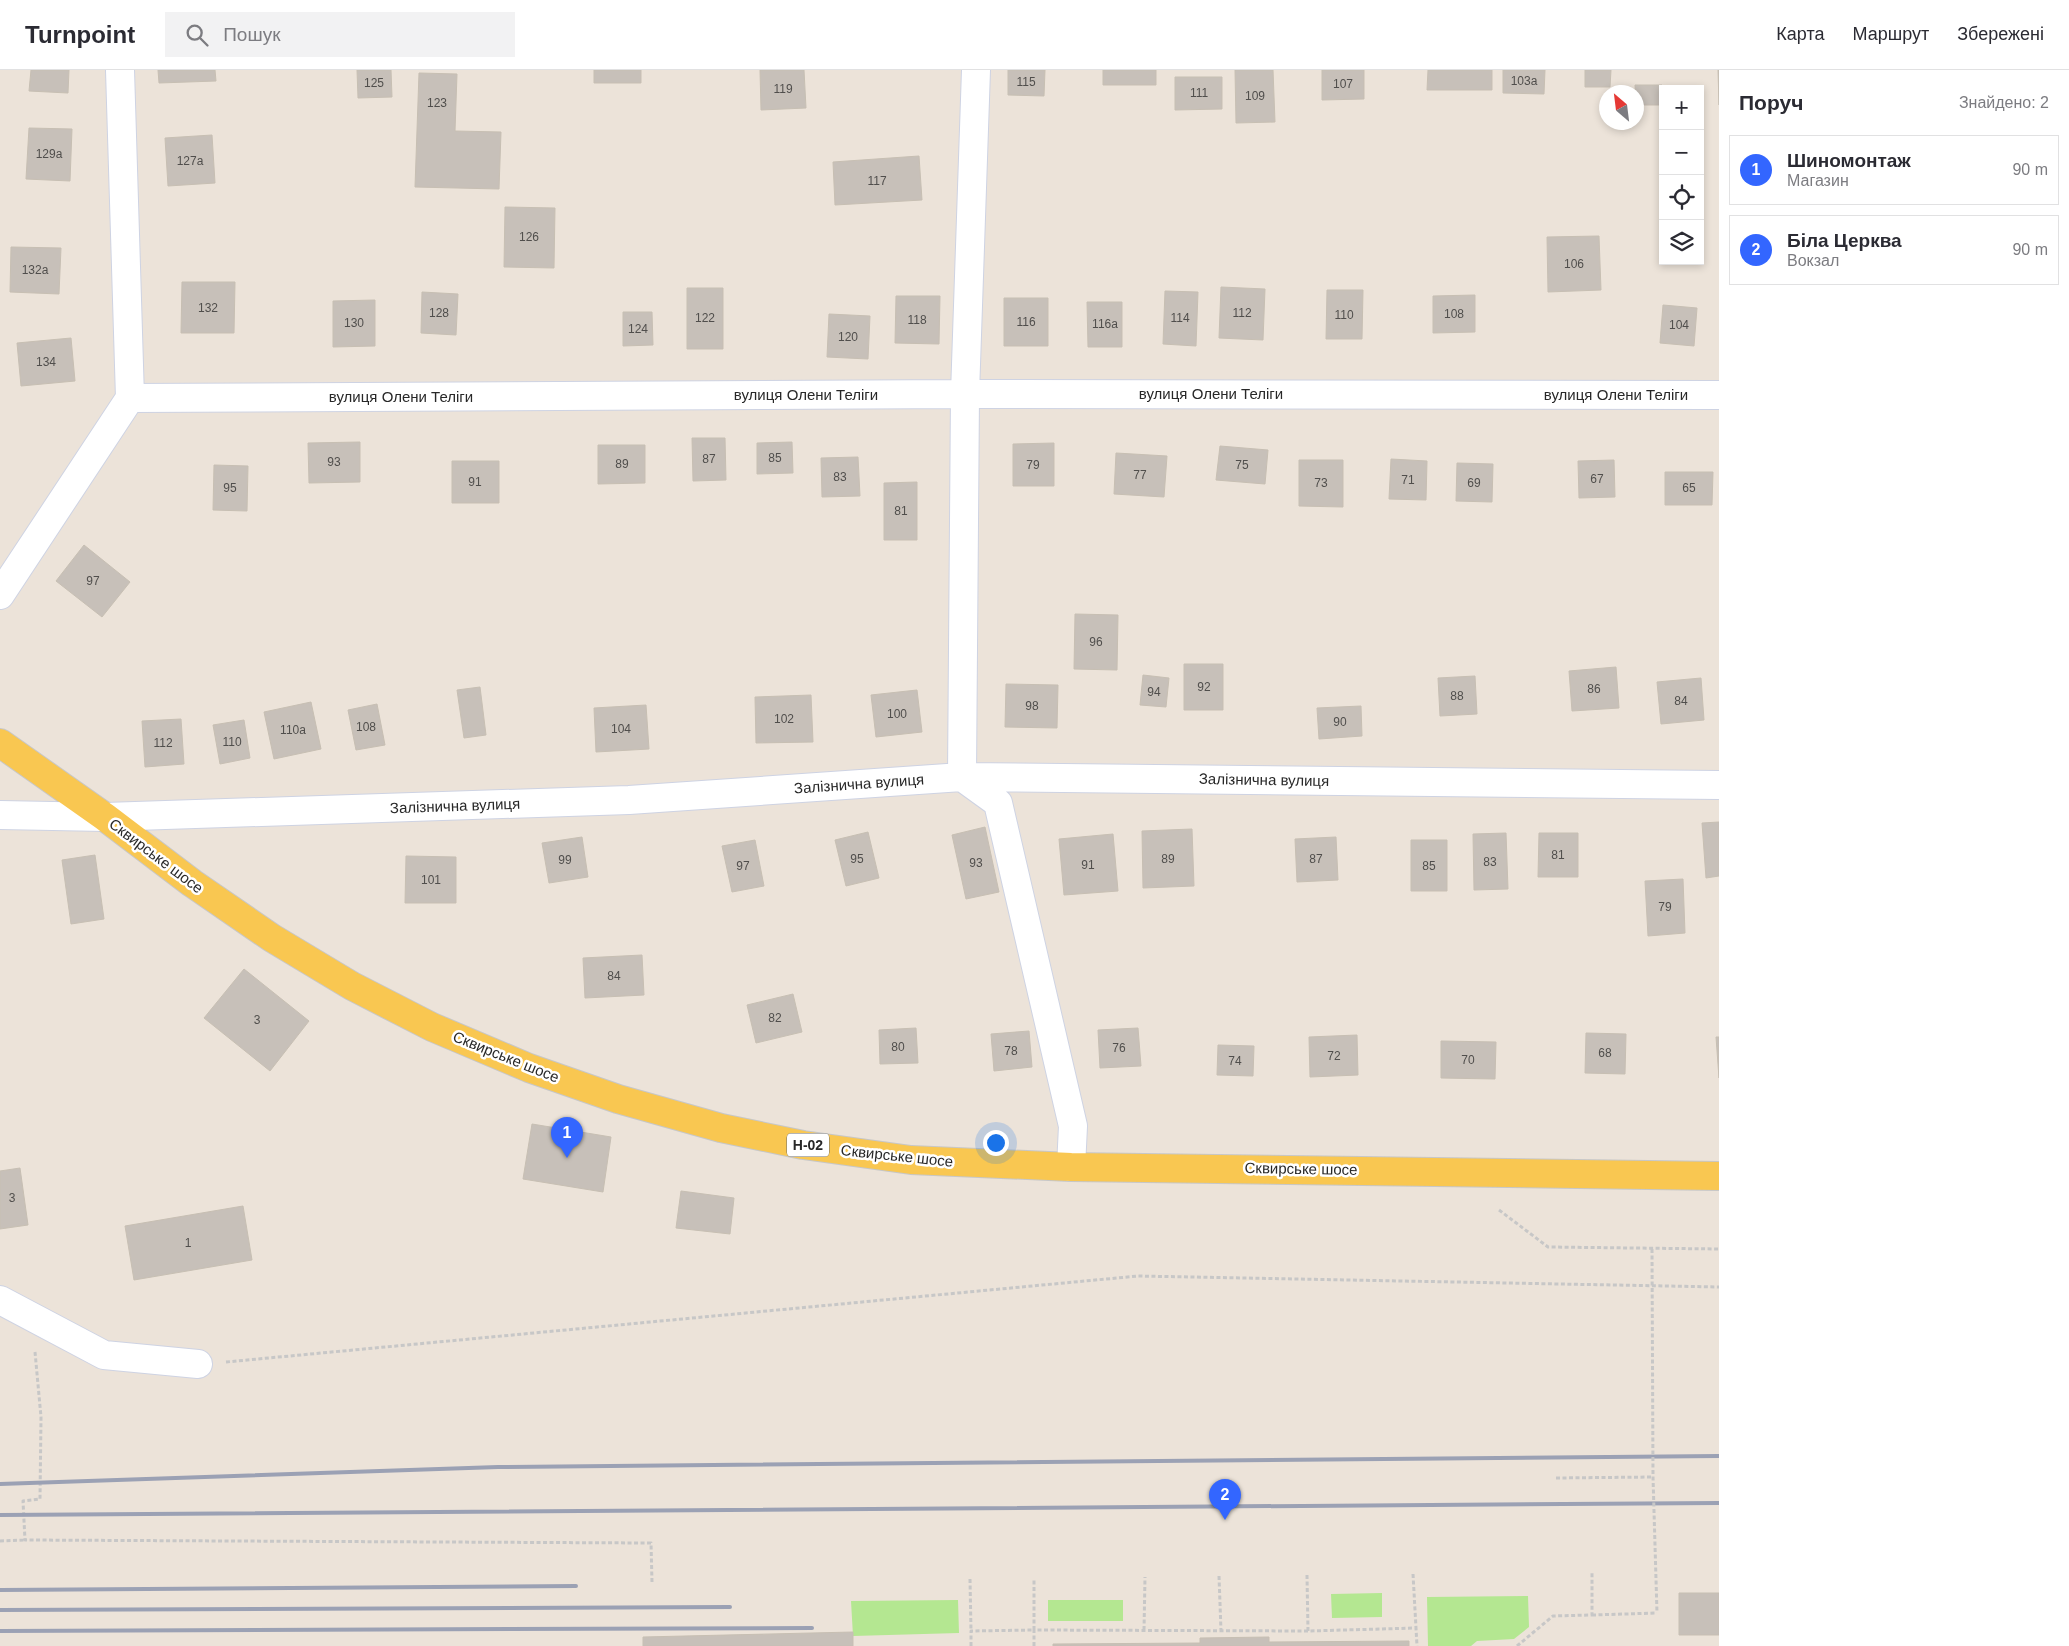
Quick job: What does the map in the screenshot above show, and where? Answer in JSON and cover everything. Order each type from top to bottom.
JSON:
[{"type":"main road","name":"Сквирське шосе","points":[[0,743],[105,817],[192,883],[272,938],[352,986],[432,1027],[529,1068],[618,1099],[721,1128],[803,1144],[912,1160],[1071,1167],[1719,1176]]},
{"type":"street","points":[[0,596],[130,398],[120,70]]},
{"type":"street","points":[[976,70],[965,394],[962,777],[998,804],[1073,1126],[1071,1167]]},
{"type":"street","name":"вулиця Олени Теліги","points":[[130,398],[965,394],[1719,395]]},
{"type":"street","name":"Залізнична вулиця","points":[[0,815],[105,817],[629,800],[962,777],[1719,785]]},
{"type":"street","points":[[0,1300],[104,1355],[198,1364]]},
{"type":"path","points":[[1499,1210],[1548,1247],[1719,1249]]},
{"type":"path","points":[[1517,1646],[1553,1616],[1657,1613],[1653,1477],[1652,1249]]},
{"type":"path","points":[[198,1364],[1138,1276],[1719,1287]]},
{"type":"path","points":[[25,1540],[23,1501],[40,1499],[41,1417],[32,1317]]},
{"type":"path","points":[[1556,1478],[1653,1477]]},
{"type":"path","points":[[0,1541],[651,1543],[652,1582]]},
{"type":"path","points":[[1592,1572],[1592,1615]]},
{"type":"path","points":[[1413,1574],[1418,1646]]},
{"type":"path","points":[[1306,1575],[1308,1631]]},
{"type":"path","points":[[1219,1576],[1221,1631]]},
{"type":"path","points":[[1144,1630],[1145,1577]]},
{"type":"path","points":[[1034,1578],[1034,1646]]},
{"type":"path","points":[[970,1579],[971,1646]]},
{"type":"path","points":[[971,1631],[1308,1631],[1416,1628]]},
{"type":"path","points":[[1236,1638],[1237,1631]]},
{"type":"green space","points":[[1382,1593],[1382,1617],[1332,1618],[1331,1594]]},
{"type":"green space","points":[[1528,1596],[1529,1627],[1514,1639],[1477,1641],[1471,1646],[1428,1646],[1427,1597]]},
{"type":"green space","points":[[958,1600],[959,1633],[853,1636],[851,1601]]},
{"type":"green space","points":[[1048,1600],[1123,1600],[1123,1621],[1048,1621]]},
{"type":"building","points":[[31,70],[69,70],[68,93],[29,91]]},
{"type":"building","points":[[158,70],[215,70],[216,81],[159,83]]},
{"type":"building","points":[[357,70],[391,70],[392,97],[358,98]]},
{"type":"building","points":[[594,70],[641,70],[641,83],[594,83]]},
{"type":"building","points":[[760,70],[804,70],[806,108],[761,110]]},
{"type":"building","points":[[1008,70],[1045,70],[1044,96],[1008,95]]},
{"type":"building","points":[[1103,70],[1156,70],[1156,85],[1103,85]]},
{"type":"building","points":[[1235,70],[1273,70],[1275,122],[1236,123]]},
{"type":"building","points":[[1322,70],[1364,70],[1364,99],[1322,100]]},
{"type":"building","points":[[1428,70],[1492,70],[1492,90],[1427,90]]},
{"type":"building","points":[[1503,70],[1545,70],[1544,94],[1503,93]]},
{"type":"building","points":[[1585,70],[1611,70],[1610,85],[1585,87]]},
{"type":"building","points":[[1718,70],[1719,70],[1719,105]]},
{"type":"building","points":[[419,73],[457,74],[455,131],[501,132],[499,189],[415,187]]},
{"type":"building","points":[[1175,77],[1222,77],[1222,109],[1175,110]]},
{"type":"building","points":[[1644,85],[1659,85],[1659,105],[1644,105]]},
{"type":"building","points":[[29,128],[72,129],[70,181],[26,179]]},
{"type":"building","points":[[212,135],[215,183],[168,186],[165,138]]},
{"type":"building","points":[[919,156],[922,200],[835,205],[833,162]]},
{"type":"building","points":[[505,207],[555,208],[554,268],[504,267]]},
{"type":"building","points":[[1599,236],[1601,290],[1548,292],[1547,237]]},
{"type":"building","points":[[11,247],[61,248],[59,294],[10,292]]},
{"type":"building","points":[[182,282],[235,282],[234,333],[181,333]]},
{"type":"building","points":[[1221,287],[1265,289],[1263,340],[1219,338]]},
{"type":"building","points":[[687,288],[723,288],[723,349],[687,349]]},
{"type":"building","points":[[1327,290],[1363,290],[1362,339],[1326,339]]},
{"type":"building","points":[[1165,291],[1198,292],[1196,346],[1163,344]]},
{"type":"building","points":[[422,292],[458,294],[456,335],[421,333]]},
{"type":"building","points":[[1475,295],[1475,332],[1433,333],[1433,296]]},
{"type":"building","points":[[896,296],[940,296],[939,344],[895,343]]},
{"type":"building","points":[[1004,298],[1048,298],[1048,346],[1004,346]]},
{"type":"building","points":[[375,300],[375,346],[333,347],[333,301]]},
{"type":"building","points":[[1087,302],[1122,302],[1122,347],[1088,347]]},
{"type":"building","points":[[1663,305],[1697,308],[1694,346],[1660,343]]},
{"type":"building","points":[[623,312],[652,312],[653,345],[623,346]]},
{"type":"building","points":[[829,314],[870,316],[868,359],[827,357]]},
{"type":"building","points":[[71,338],[75,381],[21,386],[17,343]]},
{"type":"building","points":[[692,438],[725,438],[726,480],[693,481]]},
{"type":"building","points":[[360,442],[360,482],[309,483],[308,443]]},
{"type":"building","points":[[792,442],[793,473],[757,474],[757,443]]},
{"type":"building","points":[[1054,443],[1054,486],[1013,486],[1013,444]]},
{"type":"building","points":[[598,445],[645,445],[645,483],[598,484]]},
{"type":"building","points":[[1220,446],[1268,450],[1265,484],[1216,480]]},
{"type":"building","points":[[1116,453],[1167,456],[1164,497],[1114,494]]},
{"type":"building","points":[[858,457],[860,496],[822,497],[821,458]]},
{"type":"building","points":[[1391,459],[1427,461],[1426,500],[1389,499]]},
{"type":"building","points":[[1299,460],[1343,460],[1343,507],[1299,506]]},
{"type":"building","points":[[1614,460],[1615,497],[1579,498],[1578,461]]},
{"type":"building","points":[[452,461],[499,461],[499,503],[452,503]]},
{"type":"building","points":[[1457,463],[1493,464],[1492,502],[1456,501]]},
{"type":"building","points":[[214,465],[248,466],[247,511],[213,510]]},
{"type":"building","points":[[1665,472],[1713,472],[1712,505],[1665,505]]},
{"type":"building","points":[[917,482],[917,540],[884,540],[884,483]]},
{"type":"building","points":[[84,545],[130,582],[102,617],[56,581]]},
{"type":"building","points":[[1075,614],[1118,615],[1117,670],[1074,669]]},
{"type":"building","points":[[1184,664],[1223,664],[1223,710],[1184,710]]},
{"type":"building","points":[[1616,667],[1619,708],[1572,711],[1569,671]]},
{"type":"building","points":[[1143,675],[1169,678],[1166,707],[1140,705]]},
{"type":"building","points":[[1475,676],[1477,714],[1440,716],[1438,678]]},
{"type":"building","points":[[1701,678],[1704,720],[1661,724],[1657,682]]},
{"type":"building","points":[[1006,684],[1058,685],[1057,728],[1005,727]]},
{"type":"building","points":[[480,687],[486,735],[464,738],[457,690]]},
{"type":"building","points":[[917,690],[922,732],[876,737],[871,695]]},
{"type":"building","points":[[811,695],[813,742],[756,743],[755,697]]},
{"type":"building","points":[[311,702],[321,749],[274,759],[264,712]]},
{"type":"building","points":[[377,704],[385,745],[356,750],[348,710]]},
{"type":"building","points":[[646,705],[649,749],[596,752],[594,708]]},
{"type":"building","points":[[1361,706],[1362,736],[1319,739],[1317,708]]},
{"type":"building","points":[[181,719],[184,764],[145,767],[142,721]]},
{"type":"building","points":[[244,720],[250,758],[220,764],[213,725]]},
{"type":"building","points":[[1719,822],[1719,876],[1706,878],[1702,823]]},
{"type":"building","points":[[985,827],[999,892],[966,899],[952,835]]},
{"type":"building","points":[[1192,829],[1194,886],[1143,888],[1142,831]]},
{"type":"building","points":[[868,832],[879,878],[846,886],[835,840]]},
{"type":"building","points":[[1506,833],[1508,889],[1474,890],[1473,834]]},
{"type":"building","points":[[1539,833],[1578,833],[1578,877],[1538,877]]},
{"type":"building","points":[[1113,834],[1118,891],[1064,895],[1059,839]]},
{"type":"building","points":[[582,837],[588,877],[549,883],[542,843]]},
{"type":"building","points":[[1336,837],[1338,880],[1297,882],[1295,839]]},
{"type":"building","points":[[755,840],[764,886],[732,892],[722,846]]},
{"type":"building","points":[[1411,840],[1447,840],[1447,891],[1411,891]]},
{"type":"building","points":[[95,855],[104,919],[71,924],[62,860]]},
{"type":"building","points":[[406,856],[456,857],[456,903],[405,903]]},
{"type":"building","points":[[1683,879],[1685,933],[1648,936],[1645,881]]},
{"type":"building","points":[[642,955],[644,995],[585,998],[583,958]]},
{"type":"building","points":[[244,969],[309,1021],[270,1071],[204,1018]]},
{"type":"building","points":[[793,994],[802,1032],[756,1043],[747,1005]]},
{"type":"building","points":[[916,1028],[918,1063],[880,1064],[879,1030]]},
{"type":"building","points":[[1138,1028],[1141,1066],[1100,1068],[1098,1030]]},
{"type":"building","points":[[1029,1031],[1032,1067],[994,1071],[991,1034]]},
{"type":"building","points":[[1586,1033],[1626,1034],[1625,1074],[1585,1073]]},
{"type":"building","points":[[1357,1035],[1358,1075],[1310,1077],[1309,1037]]},
{"type":"building","points":[[1716,1037],[1719,1037],[1719,1078]]},
{"type":"building","points":[[1441,1041],[1496,1042],[1495,1079],[1441,1078]]},
{"type":"building","points":[[1218,1045],[1254,1046],[1253,1076],[1217,1075]]},
{"type":"building","points":[[532,1124],[611,1137],[603,1192],[523,1179]]},
{"type":"building","points":[[20,1168],[28,1225],[0,1229],[0,1171]]},
{"type":"building","points":[[681,1191],[734,1198],[730,1234],[676,1228]]},
{"type":"building","points":[[243,1206],[252,1260],[134,1280],[125,1226]]},
{"type":"building","points":[[1679,1593],[1719,1593],[1719,1635],[1679,1635]]},
{"type":"building","points":[[853,1632],[853,1646],[643,1646],[643,1637]]},
{"type":"building","points":[[1269,1637],[1269,1642],[1409,1641],[1409,1646],[1053,1646],[1053,1644],[1200,1643],[1200,1638]]},
{"type":"railway","points":[[0,1484],[498,1467],[1719,1456]]},
{"type":"railway","points":[[0,1515],[1719,1503]]},
{"type":"railway","points":[[0,1590],[576,1586]]},
{"type":"railway","points":[[0,1610],[730,1607]]},
{"type":"railway","points":[[0,1631],[812,1628]]},
{"type":"place","name":"Шиномонтаж","points":[[567,1158]]},
{"type":"place","name":"Біла Церква","points":[[1225,1520]]}]
